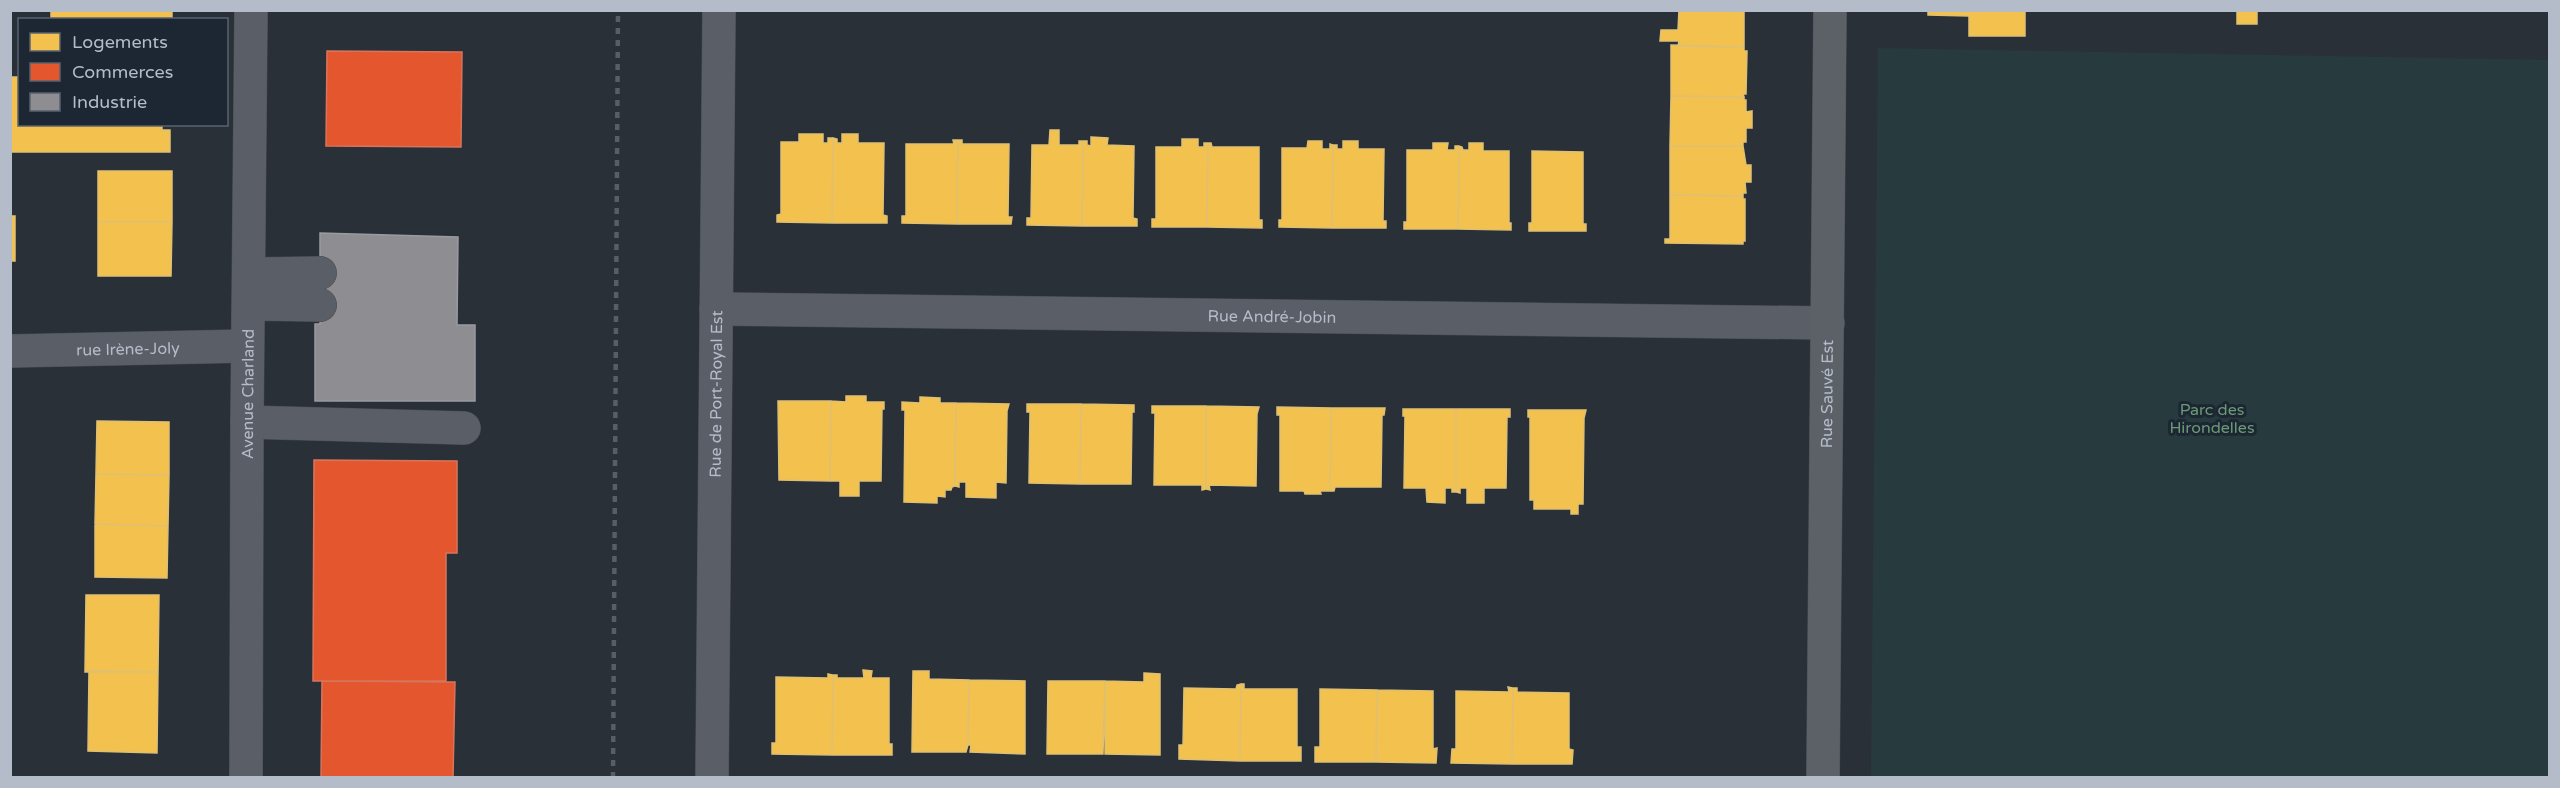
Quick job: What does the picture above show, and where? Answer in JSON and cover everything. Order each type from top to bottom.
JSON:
[{"type":"main road","name":"Rue Sauvé Est","points":[[1823,777],[1830,10]]},
{"type":"street","name":"Avenue Charland","points":[[246,777],[247,346],[251,10]]},
{"type":"street","name":"Rue de Port-Royal Est","points":[[712,777],[719,10]]},
{"type":"street","points":[[249,289],[320,289]]},
{"type":"street","name":"Rue André-Jobin","points":[[716,309],[1828,323]]},
{"type":"street","name":"rue Irène-Joly","points":[[10,351],[247,346]]},
{"type":"street","points":[[247,422],[421,414],[464,428]]},
{"type":"green space","name":"Parc des Hirondelles","points":[[1878,48],[2549,60],[2549,777],[1871,777]]},
{"type":"building: Logements","points":[[51,10],[172,10],[172,18],[51,18]]},
{"type":"building: Logements","points":[[1679,10],[1744,10],[1744,47],[1678,46],[1679,41],[1660,41],[1661,30],[1678,30]]},
{"type":"building: Logements","points":[[1928,10],[2025,10],[2025,36],[1969,36],[1969,16],[1928,15]]},
{"type":"building: Logements","points":[[2237,10],[2257,10],[2257,24],[2237,24]]},
{"type":"building: Logements","points":[[1671,45],[1744,47],[1744,51],[1747,51],[1746,94],[1743,94],[1744,97],[1671,96]]},
{"type":"building: Logements","points":[[10,77],[18,77],[18,126],[162,126],[162,130],[170,130],[170,152],[10,152]]},
{"type":"building: Logements","points":[[1671,96],[1744,97],[1746,112],[1752,111],[1752,128],[1746,128],[1746,142],[1743,142],[1743,146],[1670,146]]},
{"type":"building: Logements","points":[[1050,130],[1059,130],[1059,145],[1079,145],[1079,141],[1083,141],[1082,226],[1027,225],[1027,218],[1031,218],[1032,145],[1049,145]]},
{"type":"building: Logements","points":[[799,134],[823,134],[823,143],[828,143],[828,138],[833,138],[832,223],[777,222],[777,215],[781,214],[781,142],[799,142]]},
{"type":"building: Logements","points":[[842,134],[858,134],[858,143],[884,143],[883,215],[887,216],[887,223],[832,223],[833,138],[837,139],[837,143],[842,143]]},
{"type":"building: Logements","points":[[1091,137],[1108,138],[1107,145],[1134,146],[1133,218],[1137,219],[1137,226],[1082,226],[1083,141],[1087,141],[1087,145],[1091,146]]},
{"type":"building: Logements","points":[[1182,139],[1198,139],[1198,147],[1204,147],[1204,143],[1208,143],[1207,227],[1152,227],[1152,219],[1156,219],[1156,147],[1182,147]]},
{"type":"building: Logements","points":[[953,140],[958,140],[957,224],[902,223],[902,216],[906,216],[906,144],[954,144]]},
{"type":"building: Logements","points":[[958,140],[962,140],[962,144],[1009,144],[1008,217],[1012,217],[1011,224],[957,224]]},
{"type":"building: Logements","points":[[1308,141],[1322,141],[1322,149],[1330,149],[1330,144],[1333,145],[1332,228],[1279,227],[1279,220],[1282,220],[1282,148],[1307,148]]},
{"type":"building: Logements","points":[[1343,141],[1358,141],[1358,149],[1384,149],[1383,221],[1386,221],[1386,228],[1332,228],[1333,145],[1337,145],[1337,149],[1343,149]]},
{"type":"building: Logements","points":[[1208,143],[1211,143],[1212,147],[1259,147],[1259,220],[1262,220],[1262,228],[1207,227]]},
{"type":"building: Logements","points":[[1433,143],[1448,143],[1447,150],[1455,150],[1455,146],[1459,146],[1458,229],[1404,229],[1404,222],[1407,222],[1407,150],[1433,150]]},
{"type":"building: Logements","points":[[1469,143],[1483,143],[1483,151],[1509,151],[1509,223],[1511,223],[1511,230],[1458,229],[1459,146],[1463,150],[1469,150]]},
{"type":"building: Logements","points":[[1670,146],[1743,146],[1746,165],[1751,165],[1751,182],[1745,182],[1746,193],[1743,193],[1743,196],[1670,195]]},
{"type":"building: Logements","points":[[1532,151],[1583,152],[1583,224],[1586,224],[1586,231],[1529,231],[1529,223],[1532,223]]},
{"type":"building: Logements","points":[[98,171],[172,171],[172,222],[98,222]]},
{"type":"building: Logements","points":[[1670,195],[1743,196],[1745,199],[1745,241],[1743,244],[1665,243],[1665,239],[1670,239]]},
{"type":"building: Logements","points":[[10,216],[15,216],[15,261],[10,261]]},
{"type":"building: Logements","points":[[98,222],[172,222],[171,276],[98,276]]},
{"type":"building: Logements","points":[[846,396],[866,396],[866,402],[884,402],[881,481],[859,481],[859,496],[840,496],[840,481],[830,481],[831,401],[846,402]]},
{"type":"building: Logements","points":[[920,397],[940,398],[940,403],[956,403],[955,486],[951,490],[945,490],[945,497],[937,496],[937,503],[904,502],[905,410],[902,410],[902,402],[920,403]]},
{"type":"building: Logements","points":[[778,401],[831,401],[830,481],[779,480]]},
{"type":"building: Logements","points":[[956,403],[1009,404],[1006,483],[996,482],[996,498],[966,497],[966,482],[959,482],[959,487],[955,486]]},
{"type":"building: Logements","points":[[1027,404],[1081,404],[1080,484],[1029,483],[1030,412],[1027,412]]},
{"type":"building: Logements","points":[[1081,404],[1134,405],[1131,484],[1080,484]]},
{"type":"building: Logements","points":[[1152,406],[1206,406],[1206,489],[1202,490],[1202,485],[1154,485],[1155,413],[1152,413]]},
{"type":"building: Logements","points":[[1206,406],[1259,407],[1256,486],[1209,485],[1210,490],[1206,489]]},
{"type":"building: Logements","points":[[1277,407],[1331,408],[1330,491],[1320,491],[1321,494],[1305,494],[1304,491],[1280,491],[1280,415],[1277,415]]},
{"type":"building: Logements","points":[[1331,408],[1385,408],[1384,415],[1382,415],[1381,487],[1335,487],[1334,491],[1330,491]]},
{"type":"building: Logements","points":[[1403,409],[1456,409],[1456,492],[1452,492],[1452,488],[1445,488],[1445,503],[1427,502],[1426,488],[1404,488],[1405,416],[1403,416]]},
{"type":"building: Logements","points":[[1456,409],[1510,409],[1510,417],[1507,417],[1506,488],[1484,488],[1484,503],[1467,503],[1467,488],[1460,488],[1460,493],[1456,492]]},
{"type":"building: Logements","points":[[1528,410],[1586,410],[1583,504],[1578,504],[1578,514],[1571,514],[1571,509],[1534,509],[1534,500],[1530,500],[1530,417],[1528,417]]},
{"type":"building: Logements","points":[[97,421],[169,422],[169,475],[96,474]]},
{"type":"building: Logements","points":[[96,474],[169,475],[168,526],[95,524]]},
{"type":"building: Logements","points":[[95,524],[168,526],[167,578],[95,577]]},
{"type":"building: Logements","points":[[86,595],[159,595],[158,672],[85,672]]},
{"type":"building: Logements","points":[[863,670],[872,671],[871,678],[889,678],[889,744],[892,744],[892,755],[832,755],[833,675],[837,675],[837,678],[864,678]]},
{"type":"building: Logements","points":[[89,671],[158,672],[157,753],[88,751]]},
{"type":"building: Logements","points":[[913,671],[929,671],[929,679],[969,680],[966,752],[912,752]]},
{"type":"building: Logements","points":[[1144,673],[1160,674],[1160,755],[1105,754],[1105,681],[1144,682]]},
{"type":"building: Logements","points":[[828,674],[833,675],[832,755],[772,754],[772,743],[776,743],[776,677],[828,678]]},
{"type":"building: Logements","points":[[969,680],[1025,681],[1025,754],[970,752],[971,745],[968,745]]},
{"type":"building: Logements","points":[[1048,681],[1105,681],[1103,754],[1047,754]]},
{"type":"building: Logements","points":[[1241,684],[1244,684],[1244,689],[1297,689],[1297,747],[1301,747],[1301,761],[1240,761]]},
{"type":"building: Logements","points":[[1241,684],[1240,761],[1179,759],[1179,745],[1183,745],[1184,688],[1236,689],[1237,685]]},
{"type":"building: Logements","points":[[1508,687],[1513,688],[1512,764],[1451,763],[1452,749],[1456,749],[1456,691],[1509,692]]},
{"type":"building: Logements","points":[[1513,688],[1517,688],[1517,692],[1569,693],[1569,749],[1573,750],[1572,764],[1512,764]]},
{"type":"building: Logements","points":[[1320,689],[1377,690],[1376,762],[1315,762],[1315,747],[1320,747]]},
{"type":"building: Logements","points":[[1377,690],[1433,691],[1433,749],[1437,748],[1436,763],[1376,762]]},
{"type":"building: Commerces","points":[[327,51],[462,52],[461,147],[326,146]]},
{"type":"building: Commerces","points":[[314,460],[457,461],[457,553],[446,553],[446,681],[313,681]]},
{"type":"building: Commerces","points":[[322,681],[455,682],[453,778],[321,778]]},
{"type":"building: Industrie","points":[[320,233],[458,237],[457,325],[475,325],[475,401],[315,401],[315,324],[320,324]]},
{"type":"railway","points":[[613,778],[618,10]]}]
